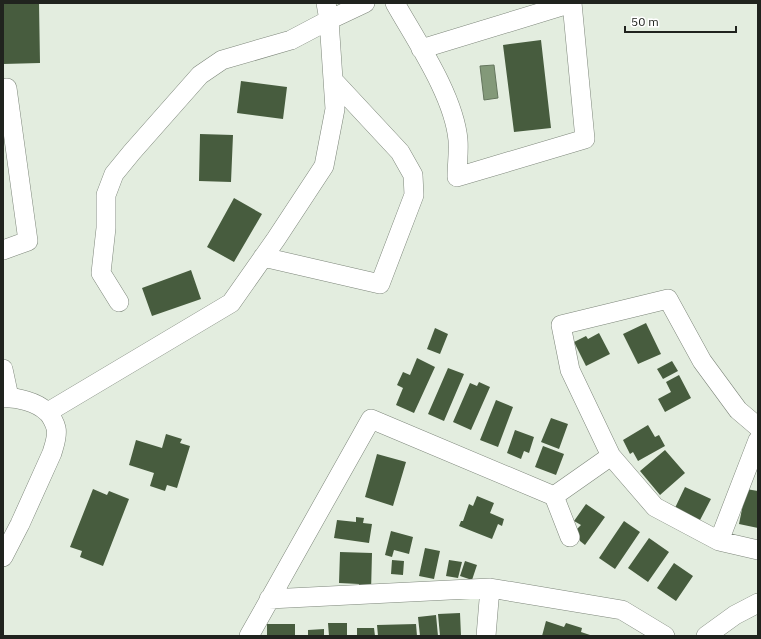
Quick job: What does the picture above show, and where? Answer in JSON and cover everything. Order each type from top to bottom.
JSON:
[{"type":"street","points":[[119,302],[101,273],[106,228],[106,195],[114,174],[132,152],[200,75],[222,60],[291,40],[327,11],[365,3]]},
{"type":"street","points":[[395,3],[440,84],[454,116],[458,140],[457,177],[585,139],[572,3],[421,49]]},
{"type":"street","points":[[48,412],[231,302],[263,257],[324,166],[335,109],[327,11]]},
{"type":"street","points":[[263,257],[380,284],[414,195],[413,175],[400,152],[333,80]]},
{"type":"street","points":[[3,250],[28,241],[10,156],[7,88]]},
{"type":"street","points":[[758,427],[738,410],[702,361],[668,299],[561,325],[570,370],[611,456],[655,507],[719,542],[758,550]]},
{"type":"street","points":[[3,369],[6,398],[35,404],[48,412],[57,429],[56,442],[52,453],[20,524],[3,557]]},
{"type":"street","points":[[249,636],[371,419],[554,496],[570,537]]},
{"type":"street","points":[[719,542],[758,440]]},
{"type":"street","points":[[554,496],[611,456]]},
{"type":"street","points":[[269,599],[490,588],[622,610],[665,636]]},
{"type":"street","points":[[486,636],[490,588]]},
{"type":"street","points":[[706,636],[735,615],[758,603]]},
{"type":"shaded area","points":[[494,65],[498,98],[484,100],[480,66]]},
{"type":"building","points":[[3,3],[39,3],[40,63],[3,64]]},
{"type":"building","points":[[541,40],[551,128],[514,132],[503,45]]},
{"type":"building","points":[[241,81],[287,87],[283,119],[237,113]]},
{"type":"building","points":[[200,134],[233,135],[231,182],[199,181]]},
{"type":"building","points":[[234,198],[262,214],[234,262],[207,247]]},
{"type":"building","points":[[191,270],[201,299],[152,316],[142,288]]},
{"type":"building","points":[[646,323],[661,354],[638,364],[623,334]]},
{"type":"building","points":[[435,328],[448,334],[440,354],[427,349]]},
{"type":"building","points":[[599,333],[610,354],[586,366],[574,342],[586,336],[588,339]]},
{"type":"building","points":[[417,358],[435,367],[414,413],[396,405],[403,388],[397,385],[403,372],[410,375]]},
{"type":"building","points":[[672,361],[678,371],[663,379],[657,369]]},
{"type":"building","points":[[448,368],[464,374],[444,421],[428,414]]},
{"type":"building","points":[[679,375],[691,398],[665,412],[658,399],[671,392],[666,382]]},
{"type":"building","points":[[479,382],[490,387],[471,430],[453,422],[470,383],[477,386]]},
{"type":"building","points":[[496,400],[513,407],[498,447],[480,440]]},
{"type":"building","points":[[551,418],[568,424],[559,449],[541,442]]},
{"type":"building","points":[[648,425],[655,437],[659,435],[665,446],[638,461],[633,452],[630,454],[623,440]]},
{"type":"building","points":[[515,430],[534,437],[529,453],[524,451],[521,459],[507,453]]},
{"type":"building","points":[[166,434],[182,439],[180,443],[190,446],[177,488],[167,485],[165,491],[150,486],[154,473],[129,465],[136,440],[162,448]]},
{"type":"building","points":[[543,446],[564,454],[556,475],[535,467]]},
{"type":"building","points":[[665,450],[685,473],[660,495],[640,471]]},
{"type":"building","points":[[377,454],[406,462],[393,506],[365,497]]},
{"type":"building","points":[[685,487],[711,499],[699,522],[674,510]]},
{"type":"building","points":[[93,489],[107,495],[109,491],[129,499],[103,566],[80,557],[82,551],[70,547]]},
{"type":"building","points":[[746,489],[758,491],[758,528],[739,524]]},
{"type":"building","points":[[477,496],[494,503],[490,513],[504,519],[502,526],[498,524],[492,539],[459,526],[461,521],[463,521],[469,504],[473,506]]},
{"type":"building","points":[[586,504],[605,517],[585,545],[580,541],[577,529],[581,525],[574,521]]},
{"type":"building","points":[[356,517],[364,518],[363,523],[372,524],[369,543],[334,538],[337,520],[356,522]]},
{"type":"building","points":[[624,521],[640,532],[615,569],[599,558]]},
{"type":"building","points":[[391,531],[413,537],[409,554],[394,550],[392,557],[385,555]]},
{"type":"building","points":[[649,538],[669,552],[648,582],[628,568]]},
{"type":"building","points":[[425,548],[440,551],[434,579],[419,576]]},
{"type":"building","points":[[340,552],[372,553],[371,592],[359,591],[359,584],[339,583]]},
{"type":"building","points":[[392,560],[404,561],[403,575],[391,574]]},
{"type":"building","points":[[449,560],[462,562],[458,578],[446,576]]},
{"type":"building","points":[[465,561],[477,565],[472,580],[460,576]]},
{"type":"building","points":[[674,563],[693,576],[676,601],[657,588]]},
{"type":"building","points":[[460,613],[461,636],[440,636],[438,614]]},
{"type":"building","points":[[436,615],[438,636],[420,636],[418,617]]},
{"type":"building","points":[[546,621],[564,627],[566,623],[582,628],[581,632],[593,636],[542,636]]},
{"type":"building","points":[[328,623],[347,623],[347,636],[329,636]]},
{"type":"building","points":[[267,624],[295,624],[295,636],[267,636]]},
{"type":"building","points":[[416,624],[417,636],[378,636],[377,625]]},
{"type":"building","points":[[357,628],[374,628],[375,636],[357,636]]},
{"type":"building","points":[[324,629],[324,636],[308,636],[308,630]]}]
